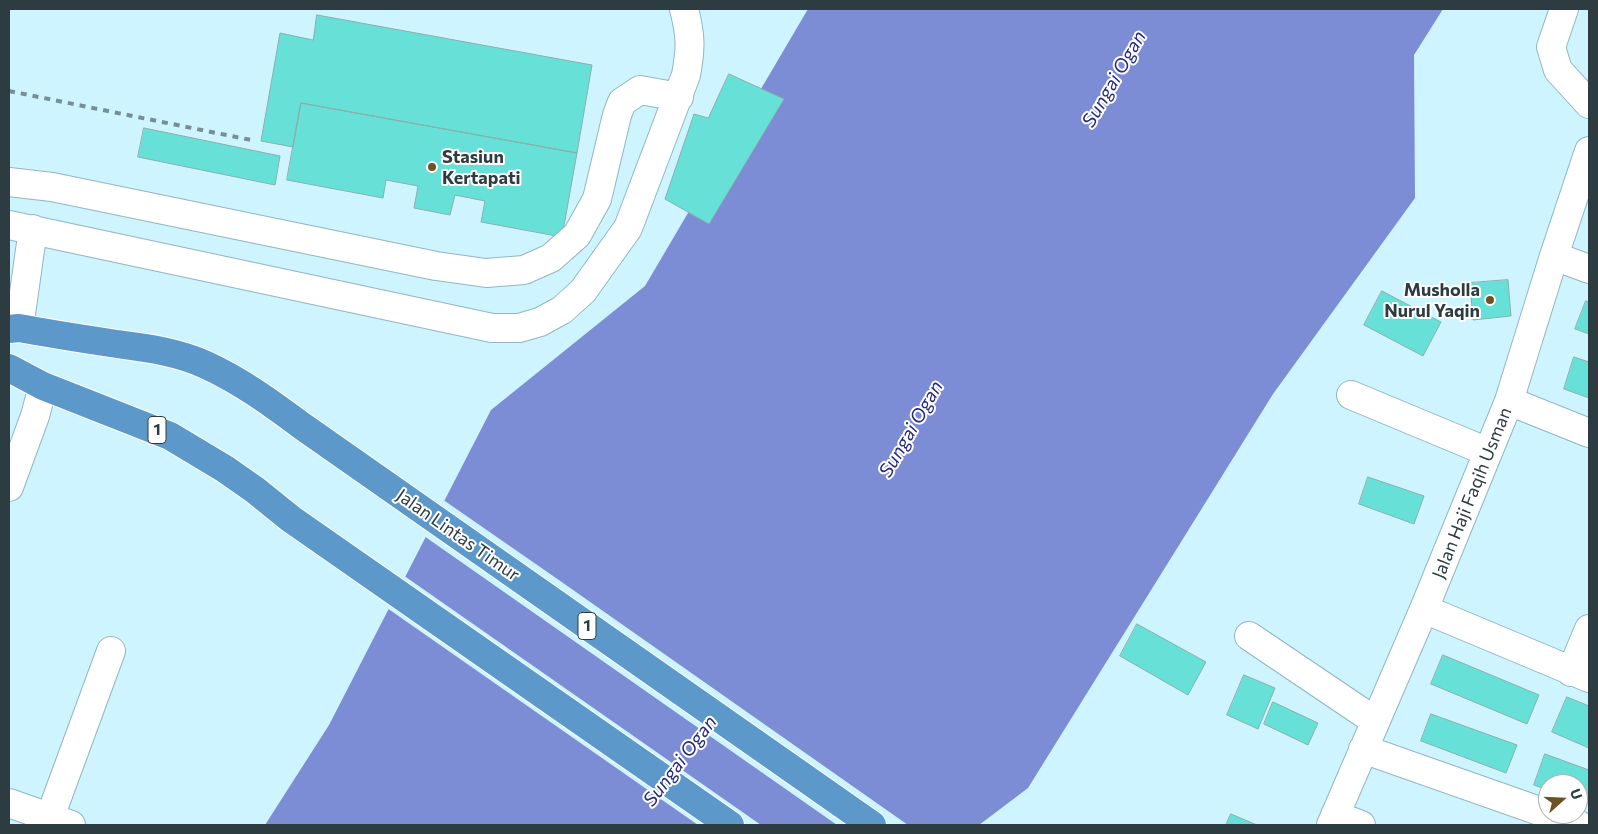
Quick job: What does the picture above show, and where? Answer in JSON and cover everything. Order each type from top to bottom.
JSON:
[{"type":"highway","name":"Jalan Lintas Timur","points":[[14,328],[150,349],[179,356],[205,364],[256,392],[872,825]]},
{"type":"highway","name":"1","points":[[9,368],[43,386],[170,436],[255,490],[291,519],[730,825]]},
{"type":"street","points":[[14,328],[21,227],[492,328],[519,328],[540,322],[562,310],[584,292],[628,228],[686,75],[690,50],[690,30],[684,9]]},
{"type":"street","points":[[1564,9],[1551,46],[1558,70],[1589,104]]},
{"type":"street","points":[[9,182],[52,187],[436,266],[486,273],[524,270],[551,258],[577,235],[597,199],[617,114],[622,102],[640,90],[679,97]]},
{"type":"street","name":"Jalan Haji Faqih Usman","points":[[1333,820],[1424,609],[1509,401],[1589,151]]},
{"type":"street","points":[[1554,256],[1589,269]]},
{"type":"street","points":[[9,486],[35,416],[43,386]]},
{"type":"street","points":[[1351,395],[1488,452]]},
{"type":"street","points":[[1509,401],[1589,433]]},
{"type":"street","points":[[9,440],[35,416]]},
{"type":"street","points":[[1424,609],[1580,675],[1589,629]]},
{"type":"street","points":[[1249,636],[1375,720]]},
{"type":"street","points":[[9,803],[60,821],[111,651]]},
{"type":"street","points":[[1363,749],[1579,825]]},
{"type":"street","points":[[1333,820],[1361,825]]},
{"type":"water","name":"Sungai Ogan","points":[[808,9],[1443,9],[1414,55],[1415,198],[1273,394],[1028,788],[979,825],[265,825],[329,725],[491,410],[645,286]]},
{"type":"pier","points":[[442,499],[908,825],[837,825],[424,536]]},
{"type":"pier","points":[[403,575],[761,825],[698,825],[387,608]]},
{"type":"building","points":[[317,15],[592,65],[577,153],[301,103],[293,147],[261,141],[280,33],[313,40]]},
{"type":"building","points":[[729,74],[784,99],[709,224],[665,199],[694,114],[708,118]]},
{"type":"building","name":"Stasiun Kertapati","points":[[301,103],[577,153],[562,237],[481,222],[485,201],[455,195],[450,215],[414,208],[418,186],[386,180],[383,198],[287,180]]},
{"type":"building","points":[[144,128],[280,156],[275,185],[138,157]]},
{"type":"building","name":"Musholla Nurul Yaqin","points":[[1508,280],[1511,316],[1473,320],[1470,283]]},
{"type":"building","points":[[1382,291],[1441,322],[1423,356],[1364,325]]},
{"type":"building","points":[[1586,301],[1589,302],[1589,334],[1575,329]]},
{"type":"building","points":[[1574,357],[1589,362],[1589,398],[1564,389]]},
{"type":"building","points":[[1368,477],[1424,496],[1414,524],[1359,504]]},
{"type":"building","points":[[1137,624],[1206,662],[1188,695],[1120,656]]},
{"type":"building","points":[[1443,655],[1539,695],[1527,724],[1431,684]]},
{"type":"building","points":[[1244,675],[1275,688],[1258,729],[1227,715]]},
{"type":"building","points":[[1567,697],[1589,706],[1589,748],[1552,732]]},
{"type":"building","points":[[1273,702],[1318,723],[1308,745],[1264,724]]},
{"type":"building","points":[[1431,714],[1517,745],[1506,773],[1421,741]]},
{"type":"building","points":[[1545,754],[1589,770],[1589,804],[1588,774],[1538,774],[1538,786],[1534,785]]},
{"type":"building","points":[[1231,814],[1257,825],[1226,825]]},
{"type":"railway","points":[[9,91],[256,141]]},
{"type":"place","name":"Stasiun Kertapati","points":[[432,167]]},
{"type":"place","name":"Musholla Nurul Yaqin","points":[[1490,300]]}]
